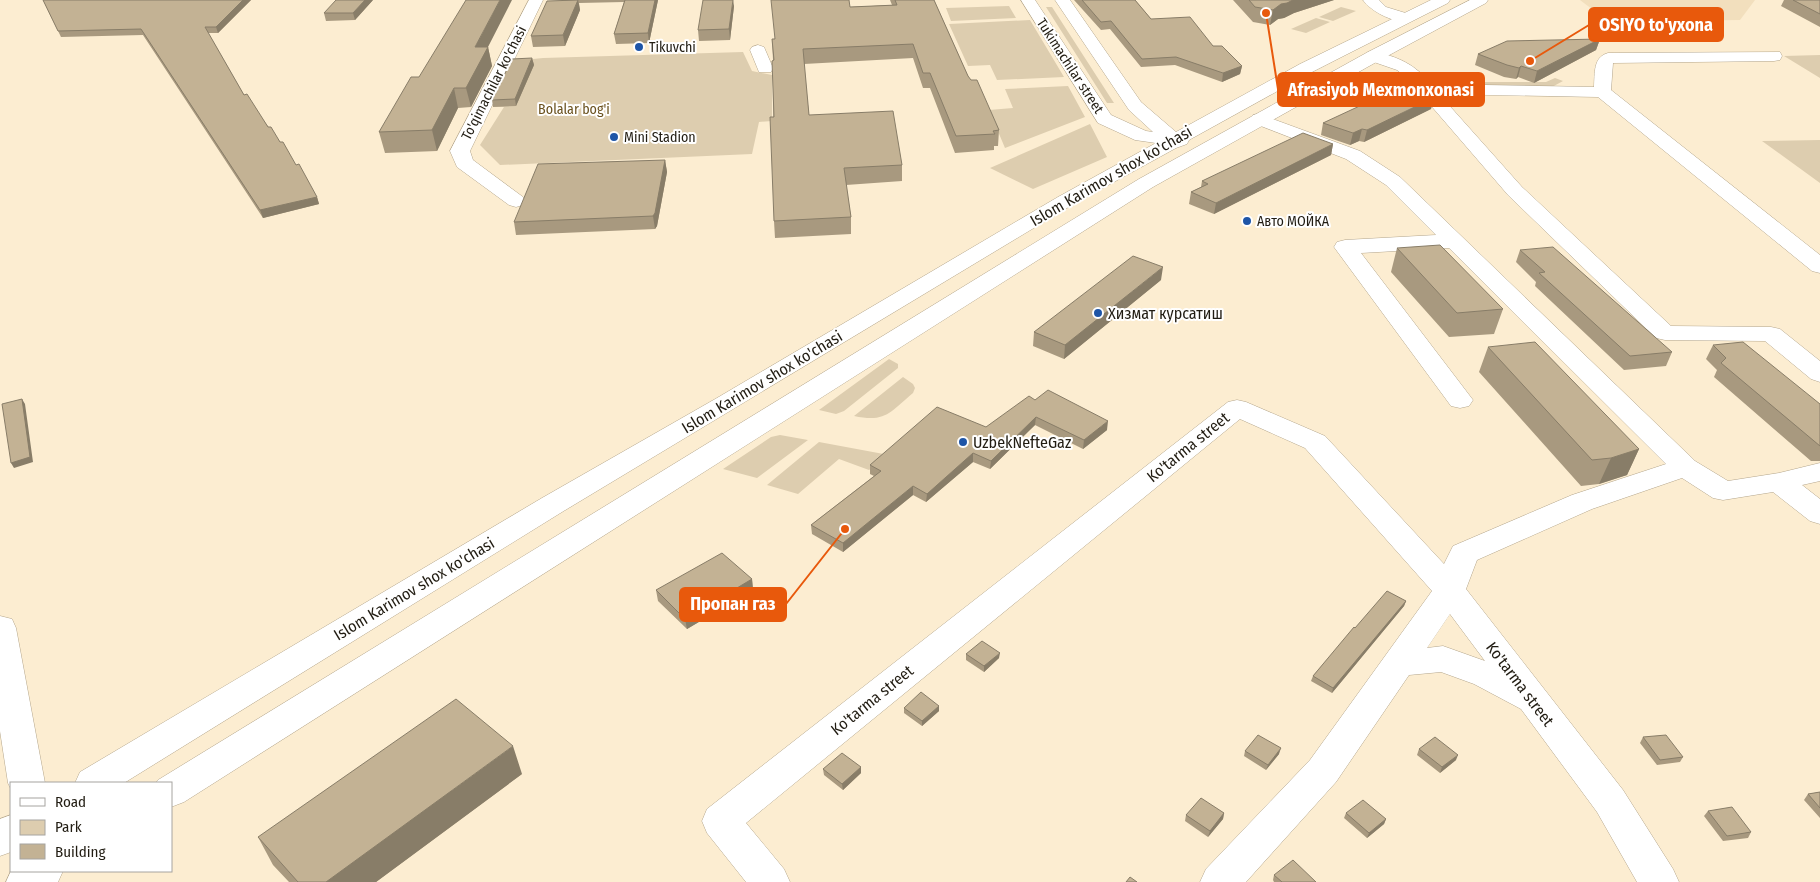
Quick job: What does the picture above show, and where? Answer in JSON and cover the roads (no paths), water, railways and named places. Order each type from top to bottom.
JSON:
[{"type":"street","name":"To'qimachilar ko'chasi","points":[[516,201],[464,163],[460,151],[536,0]]},
{"type":"street","points":[[1028,0],[1053,4],[1062,0],[1074,0]]},
{"type":"street","name":"Tukimachilar street","points":[[1028,0],[1104,119],[1142,136],[1175,140]]},
{"type":"street","name":"Tukimachilar street","points":[[1062,0],[1134,106],[1175,140]]},
{"type":"street","points":[[1370,0],[1381,10],[1407,18]]},
{"type":"street","name":"Islom Karimov shox ko'chasi","points":[[172,790],[1176,166],[1224,125],[1306,68],[1443,0]]},
{"type":"street","name":"Islom Karimov shox ko'chasi","points":[[95,782],[552,505],[1175,140],[1224,125],[1259,118],[1481,0]]},
{"type":"street","points":[[758,50],[765,68]]},
{"type":"street","points":[[1374,56],[1407,68],[1416,75],[1425,89],[1515,191],[1666,333],[1771,334],[1820,374]]},
{"type":"street","points":[[1602,92],[1605,60],[1608,58],[1774,56]]},
{"type":"street","points":[[1425,89],[1602,92],[1820,266]]},
{"type":"street","points":[[1134,106],[1150,114],[1180,120],[1224,125]]},
{"type":"street","points":[[1259,118],[1353,155],[1393,182],[1685,468],[1723,491],[1779,482],[1820,472]]},
{"type":"street","points":[[1104,119],[1120,149],[1121,160],[1110,177]]},
{"type":"street","points":[[1175,140],[1181,146],[1184,154],[1176,166]]},
{"type":"street","points":[[1454,241],[1345,247],[1460,400]]},
{"type":"street","name":"Ko'tarma street","points":[[770,882],[721,821],[1237,408],[1315,442],[1450,590],[1610,801],[1659,882]]},
{"type":"street","points":[[1220,882],[1323,771],[1450,590],[1464,553],[1582,502],[1685,468]]},
{"type":"street","points":[[1779,482],[1820,514]]},
{"type":"street","points":[[0,628],[27,782]]},
{"type":"street","points":[[1400,663],[1443,660],[1486,674],[1534,702]]},
{"type":"place","name":"Afrasiyob Mexmonxonasi","points":[[1266,13]]},
{"type":"place","name":"Tikuvchi","points":[[639,47]]},
{"type":"place","name":"OSIYO to'yxona","points":[[1530,61]]},
{"type":"place","name":"Mini Stadion","points":[[614,137]]},
{"type":"place","name":"Авто МОЙКА","points":[[1247,221]]},
{"type":"place","name":"Хизмат курсатиш","points":[[1098,313]]},
{"type":"place","name":"UzbekNefteGaz","points":[[963,442]]},
{"type":"place","name":"Пропан газ","points":[[845,529]]},
{"type":"park label","name":"Bolalar bog'i","points":[[574,109]]}]
